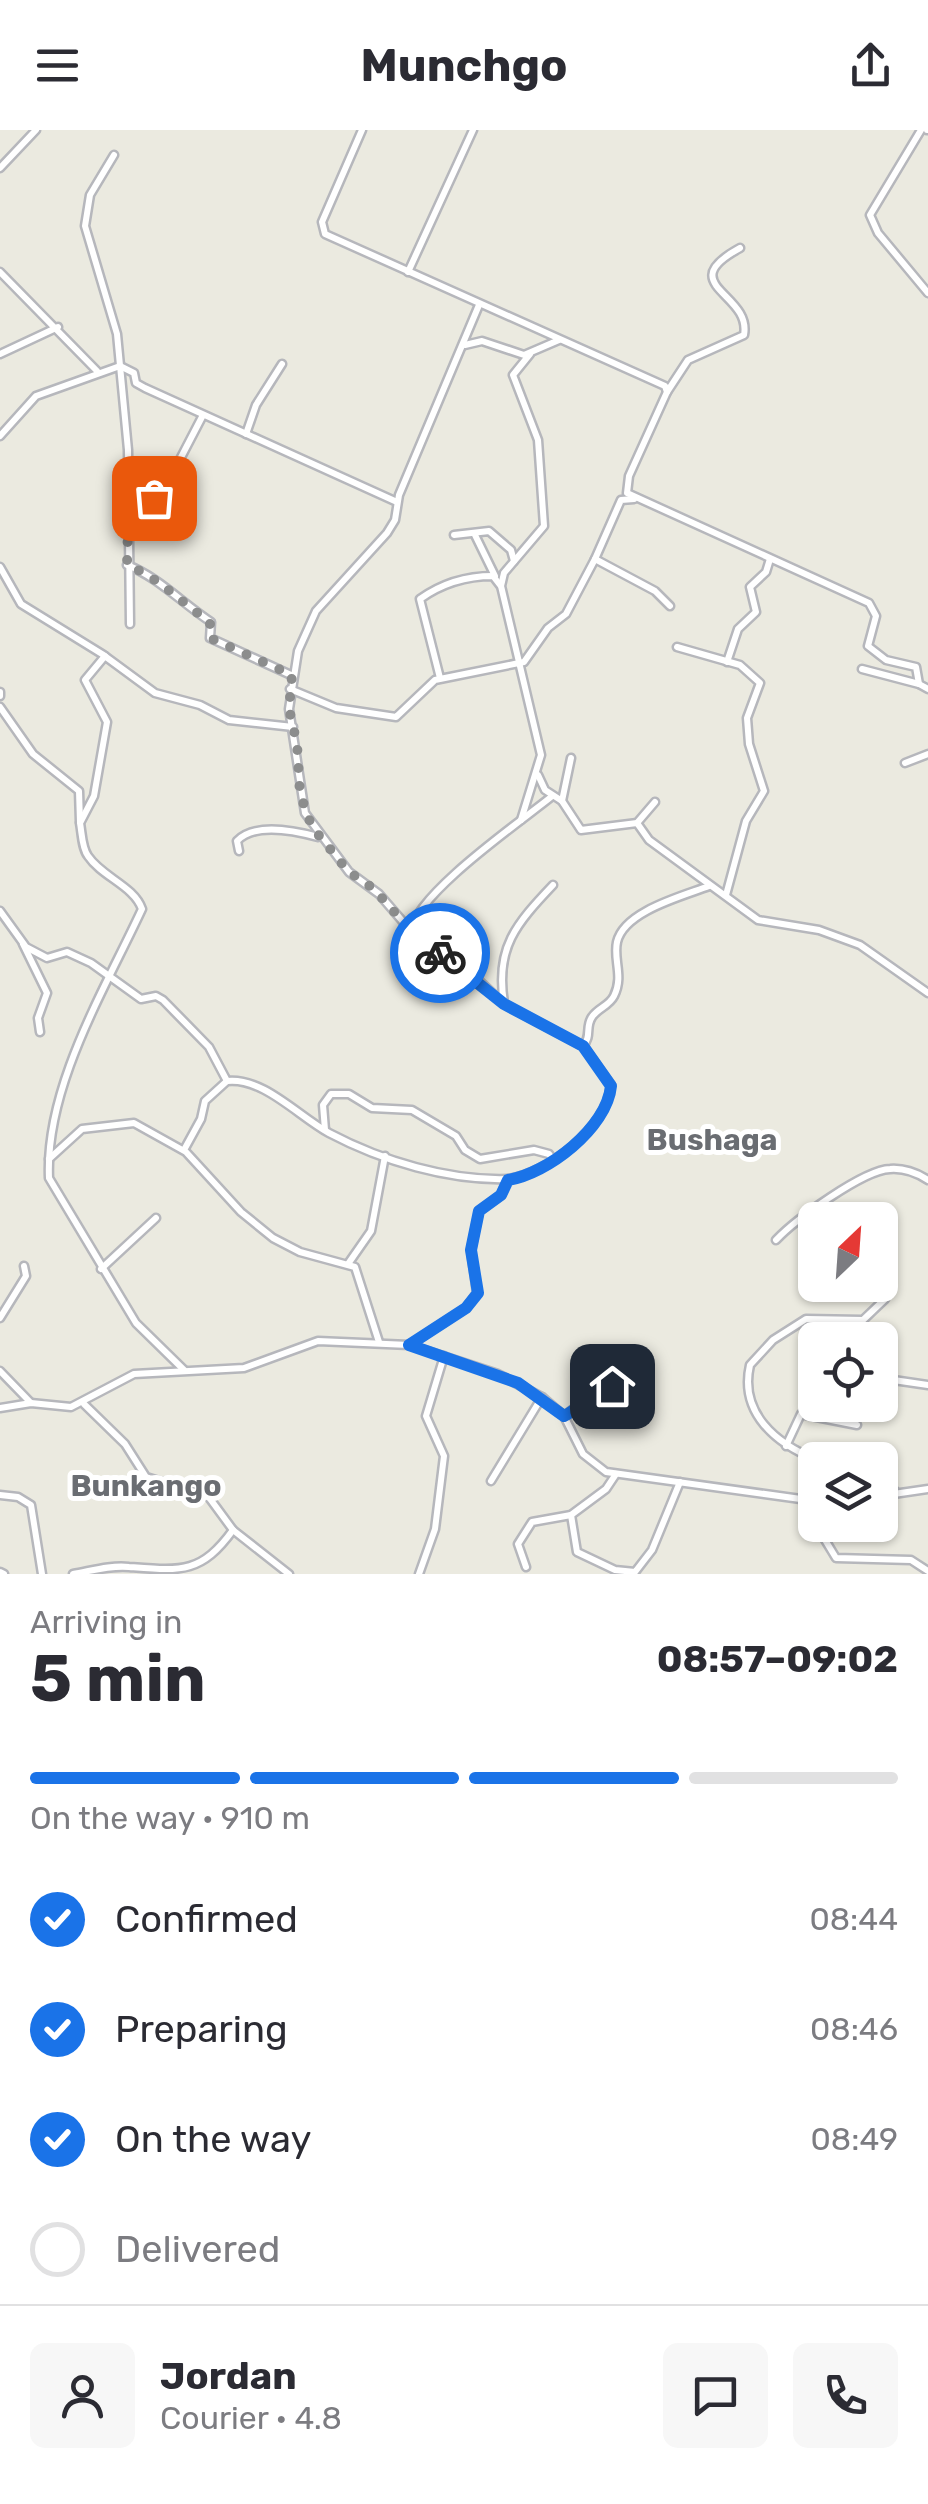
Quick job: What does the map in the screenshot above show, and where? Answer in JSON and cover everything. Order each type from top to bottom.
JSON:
[{"type":"street","points":[[0,168],[36,130]]},
{"type":"street","points":[[362,130],[339,178],[323,229],[330,238],[660,384],[667,392]]},
{"type":"street","points":[[408,272],[473,130]]},
{"type":"street","points":[[926,130],[870,216],[878,233],[928,293]]},
{"type":"street","points":[[114,155],[90,195],[85,226],[110,303],[120,366],[128,450],[130,624]]},
{"type":"street","points":[[635,500],[625,488],[667,392],[688,360],[744,335],[736,306],[717,291],[712,277],[717,262],[740,248]]},
{"type":"street","points":[[0,272],[98,371]]},
{"type":"street","points":[[184,1150],[201,1119],[205,1101],[226,1081],[253,1084],[325,1130],[417,1170],[442,1170],[476,1181],[508,1180],[536,1174],[577,1144],[610,1094],[609,1077],[583,1046],[504,1004],[473,975],[411,931],[379,894],[349,872],[305,813],[290,690],[311,619],[387,533],[479,305]]},
{"type":"street","points":[[0,354],[58,327]]},
{"type":"street","points":[[465,345],[482,340],[530,354]]},
{"type":"street","points":[[501,586],[514,562],[544,526],[538,440],[514,375],[530,354],[560,340]]},
{"type":"street","points":[[246,434],[256,404],[282,364]]},
{"type":"street","points":[[0,436],[36,396],[120,366],[134,373],[138,385],[397,502]]},
{"type":"street","points":[[128,527],[176,468],[204,415]]},
{"type":"street","points":[[290,690],[336,708],[392,718],[425,686],[440,678],[521,663],[548,628],[563,618],[595,559],[620,500],[635,500],[873,606],[876,616],[868,646],[886,660],[916,668],[919,684]]},
{"type":"street","points":[[454,536],[494,534],[511,550],[514,562]]},
{"type":"street","points":[[475,535],[501,586],[541,755],[524,800],[521,820]]},
{"type":"street","points":[[727,662],[738,629],[756,612],[750,587],[766,572],[770,558]]},
{"type":"street","points":[[595,559],[655,591],[670,606]]},
{"type":"street","points":[[127,565],[156,579],[165,591],[210,622],[210,638],[292,675]]},
{"type":"street","points":[[0,567],[21,604],[105,656],[155,694],[200,705],[229,720],[292,727]]},
{"type":"street","points":[[440,678],[420,599],[450,583],[495,577]]},
{"type":"street","points":[[677,647],[749,670],[760,683],[747,718],[749,744],[764,791],[746,821],[726,895]]},
{"type":"street","points":[[80,824],[94,796],[107,722],[85,680],[105,656]]},
{"type":"street","points":[[862,669],[928,689]]},
{"type":"street","points":[[0,707],[32,754],[78,791],[88,857],[137,896],[142,908],[62,1082],[48,1159],[54,1188],[136,1324],[184,1370]]},
{"type":"street","points":[[905,764],[928,754]]},
{"type":"street","points":[[562,801],[571,758]]},
{"type":"street","points":[[537,774],[551,797],[562,801],[581,830],[636,823],[655,802]]},
{"type":"street","points":[[411,931],[432,896],[470,864],[480,849],[551,797]]},
{"type":"street","points":[[636,823],[649,840],[764,923],[819,930],[860,944],[928,993]]},
{"type":"street","points":[[239,851],[238,841],[249,832],[295,831],[320,837]]},
{"type":"street","points":[[504,1004],[502,957],[517,926],[553,885]]},
{"type":"street","points":[[583,1046],[589,1040],[590,1020],[616,992],[621,968],[616,944],[623,931],[643,914],[709,886]]},
{"type":"street","points":[[0,911],[23,943],[47,994],[38,1018],[40,1032]]},
{"type":"street","points":[[23,943],[48,958],[67,952],[141,999],[156,996],[164,1000],[209,1047],[226,1081]]},
{"type":"street","points":[[325,1130],[324,1105],[331,1094],[341,1092],[372,1108],[412,1110],[456,1136],[465,1150],[480,1160],[534,1150],[549,1154],[553,1160]]},
{"type":"street","points":[[48,1159],[82,1129],[128,1122],[184,1150],[241,1212],[273,1238],[300,1252],[348,1264],[362,1281],[379,1342]]},
{"type":"street","points":[[348,1264],[372,1230],[386,1156]]},
{"type":"street","points":[[776,1240],[796,1219],[874,1172],[903,1170],[928,1180]]},
{"type":"street","points":[[409,1345],[474,1299],[479,1288],[471,1250],[479,1211],[501,1195],[508,1180]]},
{"type":"street","points":[[101,1269],[156,1218]]},
{"type":"street","points":[[0,1318],[26,1276],[24,1266]]},
{"type":"street","points":[[798,1452],[786,1446],[751,1406],[750,1365],[792,1326],[819,1317],[863,1320],[882,1302]]},
{"type":"street","points":[[0,1408],[31,1403],[84,1404],[134,1374],[244,1368],[318,1341],[409,1345],[498,1374],[542,1397],[564,1416],[593,1466],[616,1474],[798,1499]]},
{"type":"street","points":[[419,1574],[440,1498],[444,1456],[426,1416],[444,1356]]},
{"type":"street","points":[[0,1371],[31,1403]]},
{"type":"street","points":[[898,1380],[928,1384]]},
{"type":"street","points":[[564,1416],[606,1384],[613,1388],[622,1407],[612,1411]]},
{"type":"street","points":[[490,1481],[542,1397]]},
{"type":"street","points":[[84,1404],[125,1444],[146,1476],[208,1496],[233,1530],[290,1574]]},
{"type":"street","points":[[786,1446],[801,1414],[857,1424]]},
{"type":"street","points":[[526,1567],[518,1544],[525,1528],[539,1520],[571,1515],[606,1489],[616,1474]]},
{"type":"street","points":[[571,1515],[576,1552],[616,1570],[634,1572],[652,1550],[680,1482]]},
{"type":"street","points":[[898,1493],[928,1489]]},
{"type":"street","points":[[0,1495],[18,1497],[32,1506],[42,1574]]},
{"type":"street","points":[[73,1574],[115,1566],[164,1572],[193,1568],[218,1552],[233,1530]]},
{"type":"street","points":[[827,1542],[836,1558],[911,1560],[928,1572]]},
{"type":"way so far","points":[[154,498],[128,527],[127,565],[146,572],[165,591],[210,622],[210,638],[292,675],[288,697],[297,744],[300,794],[312,827],[349,872],[374,889],[411,931],[440,953]]},
{"type":"district","name":"Bushaga","points":[[712,1140]]},
{"type":"district","name":"Bunkango","points":[[146,1486]]},
{"type":"route","points":[[440,953],[473,975],[504,1004],[583,1046],[609,1077],[611,1086],[606,1102],[577,1144],[536,1174],[508,1180],[501,1195],[479,1211],[471,1250],[478,1293],[466,1308],[409,1345],[518,1383],[564,1416],[586,1404],[601,1387],[612,1386]]}]
